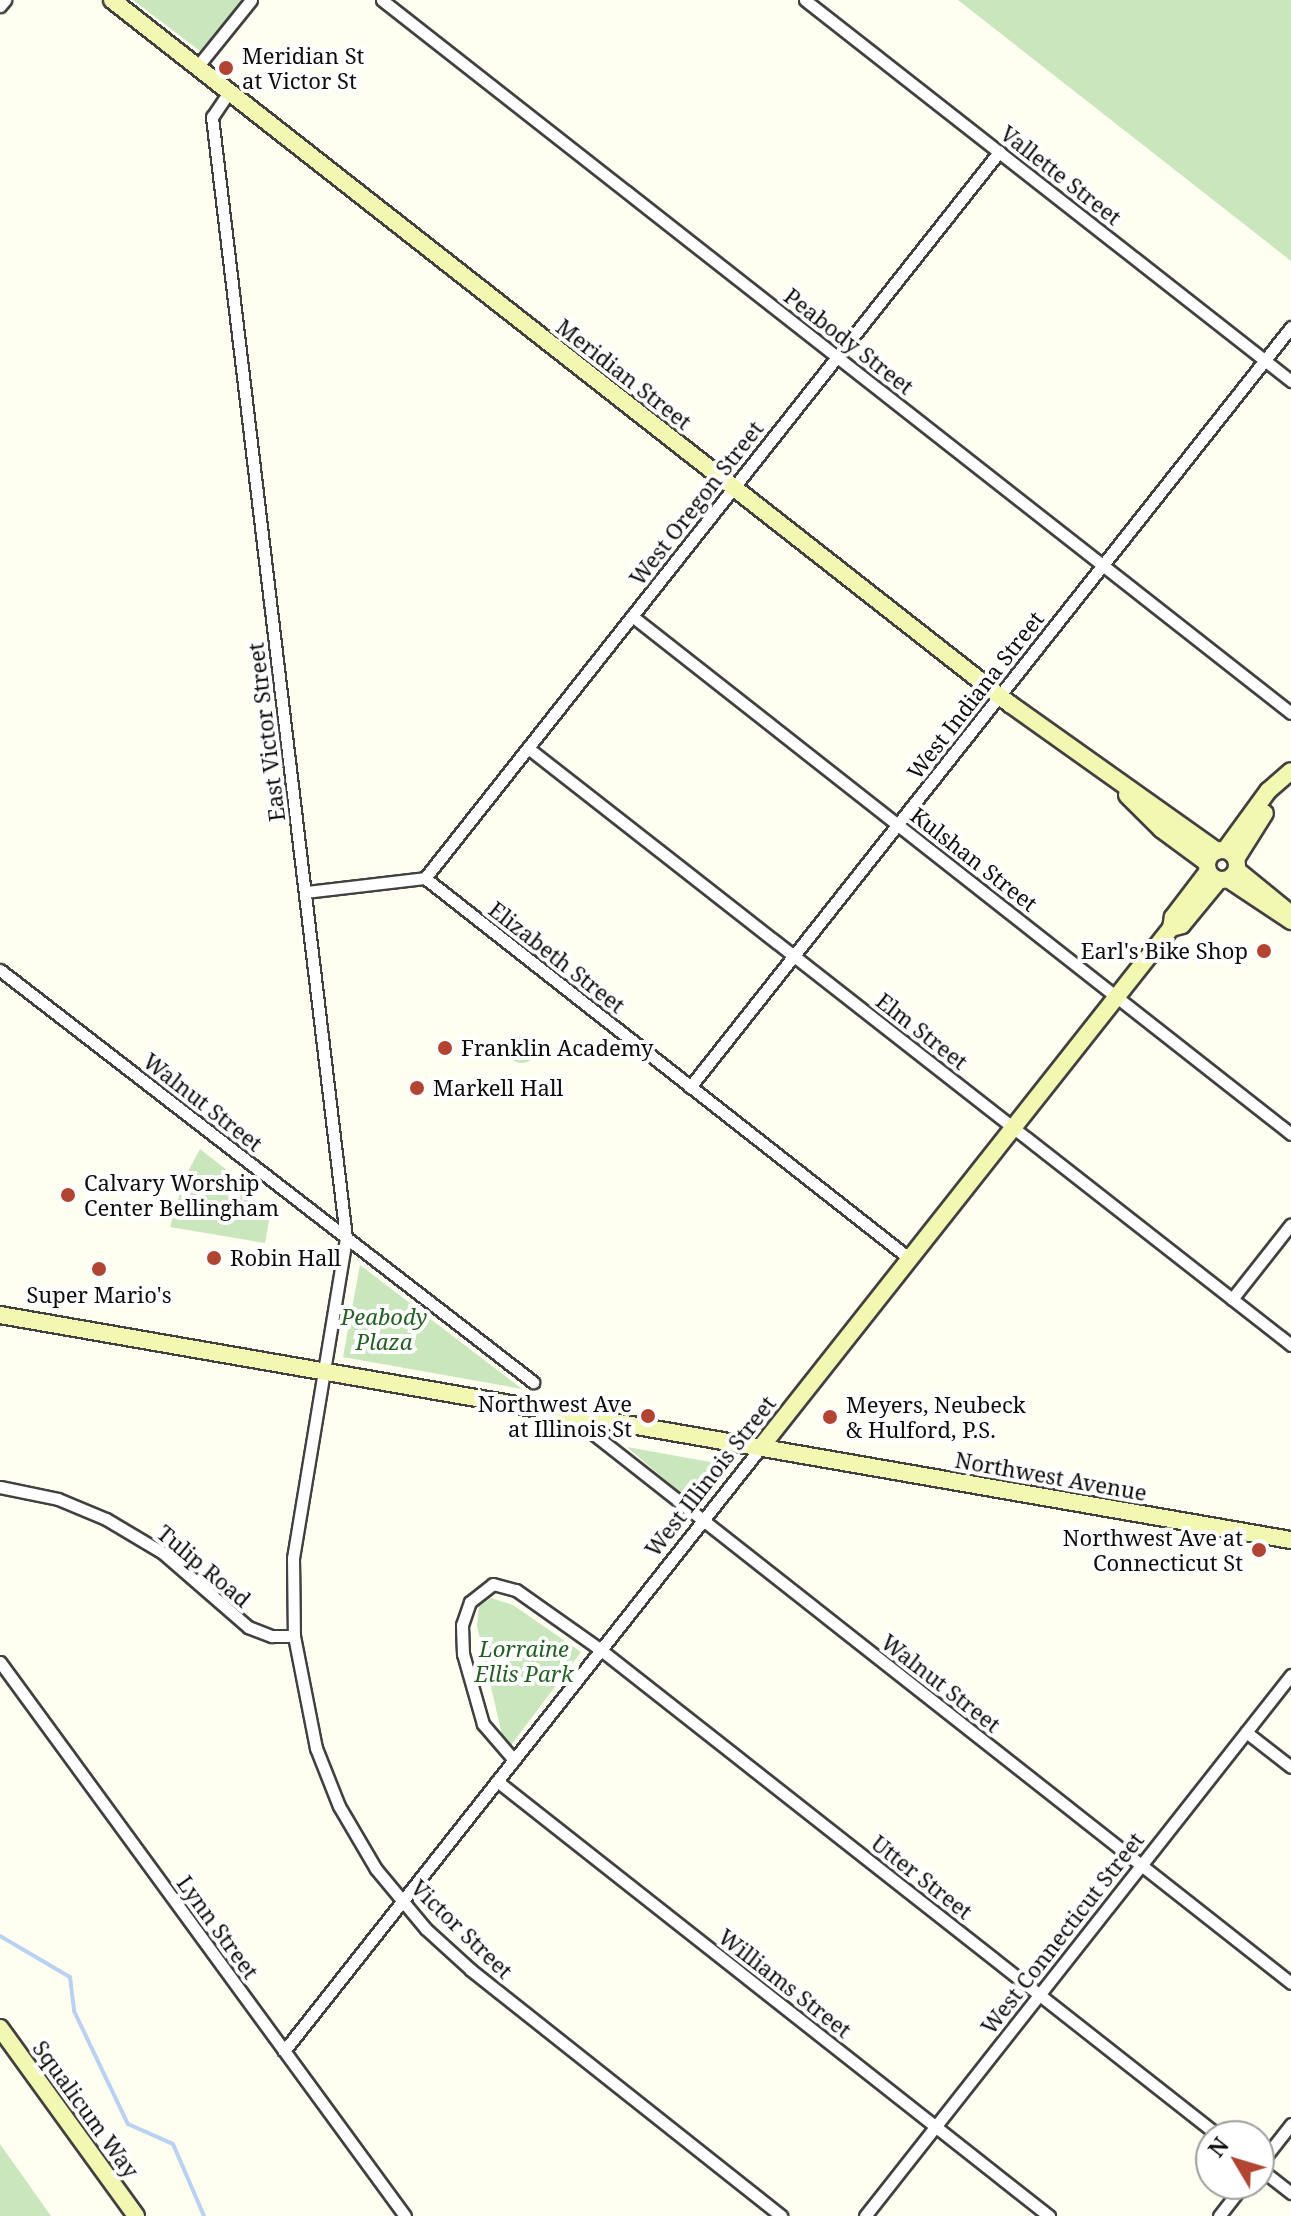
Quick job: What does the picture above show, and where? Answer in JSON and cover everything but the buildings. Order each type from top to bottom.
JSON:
[{"type":"main road","name":"Meridian Street","points":[[112,0],[999,696],[1114,778],[1291,921]]},
{"type":"main road","name":"West Illinois Street","points":[[761,1447],[1171,928],[1182,925],[1222,865],[1291,773]]},
{"type":"main road","name":"Meridian Street","points":[[1222,865],[1291,914]]},
{"type":"main road","name":"Northwest Avenue","points":[[0,1315],[1291,1540]]},
{"type":"main road","name":"Squalicum Way","points":[[0,2028],[136,2216]]},
{"type":"street","points":[[0,6],[5,0]]},
{"type":"street","points":[[197,67],[251,0]]},
{"type":"street","name":"Peabody Street","points":[[382,0],[1291,713]]},
{"type":"street","name":"Vallette Street","points":[[805,0],[1291,381]]},
{"type":"street","name":"East Victor Street","points":[[229,92],[212,117],[346,1238],[323,1371]]},
{"type":"street","name":"West Oregon Street","points":[[425,878],[999,152]]},
{"type":"street","name":"West Indiana Street","points":[[690,1087],[1291,327]]},
{"type":"street","name":"Kulshan Street","points":[[632,616],[1291,1134]]},
{"type":"street","name":"Elm Street","points":[[528,748],[1291,1345]]},
{"type":"street","points":[[306,892],[425,878]]},
{"type":"street","name":"Elizabeth Street","points":[[425,878],[910,1259]]},
{"type":"street","name":"Walnut Street","points":[[0,970],[533,1382]]},
{"type":"street","points":[[1232,1299],[1291,1224]]},
{"type":"street","name":"Victor Street","points":[[323,1371],[293,1558],[294,1636],[301,1691],[321,1763],[339,1806],[401,1902],[471,1970],[781,2216]]},
{"type":"street","name":"Walnut Street","points":[[567,1413],[1291,1983]]},
{"type":"street","name":"West Illinois Street","points":[[284,2051],[761,1447]]},
{"type":"street","name":"Tulip Road","points":[[0,1487],[58,1499],[106,1519],[163,1553],[248,1627],[272,1636],[294,1636]]},
{"type":"street","name":"Utter Street","points":[[514,1760],[487,1732],[466,1675],[462,1625],[476,1593],[493,1584],[509,1586],[601,1650],[1199,2120]]},
{"type":"street","name":"Lynn Street","points":[[0,1662],[405,2216]]},
{"type":"street","name":"West Connecticut Street","points":[[865,2216],[1291,1675]]},
{"type":"street","points":[[1246,1732],[1291,1767]]},
{"type":"street","name":"Williams Street","points":[[497,1781],[1049,2216]]},
{"type":"street","points":[[1275,2145],[1291,2124]]},
{"type":"street","points":[[1275,2180],[1291,2193]]},
{"type":"street","points":[[1219,2216],[1232,2200]]},
{"type":"green space","points":[[133,0],[243,0],[200,51]]},
{"type":"green space","points":[[958,0],[1291,0],[1291,261]]},
{"type":"green space","points":[[522,1035],[532,1039],[536,1049],[532,1059],[522,1063],[512,1059],[508,1049],[512,1039]]},
{"type":"green space","points":[[200,1149],[242,1182],[246,1197],[272,1204],[265,1243],[170,1227],[184,1179]]},
{"type":"green space","name":"Peabody Plaza","points":[[360,1265],[522,1389],[343,1357]]},
{"type":"green space","points":[[627,1447],[727,1465],[730,1470],[708,1497],[686,1498]]},
{"type":"green space","name":"Lorraine Ellis Park","points":[[491,1598],[513,1605],[581,1652],[506,1752],[477,1626],[479,1606]]},
{"type":"green space","points":[[0,2144],[51,2216],[0,2216]]},
{"type":"waterway","points":[[0,1936],[70,1977],[74,2011],[128,2124],[173,2144],[204,2216]]},
{"type":"place","name":"Meridian St at Victor St","points":[[226,68]]},
{"type":"place","name":"Earl's Bike Shop","points":[[1264,951]]},
{"type":"place","name":"Franklin Academy","points":[[445,1048]]},
{"type":"place","name":"Markell Hall","points":[[417,1088]]},
{"type":"place","name":"Calvary Worship Center Bellingham","points":[[68,1195]]},
{"type":"place","name":"Robin Hall","points":[[214,1258]]},
{"type":"place","name":"Super Mario's","points":[[99,1269]]},
{"type":"place","name":"Northwest Ave at Illinois St","points":[[648,1416]]},
{"type":"place","name":"Meyers, Neubeck & Hulford, P.S.","points":[[830,1417]]},
{"type":"place","name":"Northwest Ave at Connecticut St","points":[[1259,1550]]}]
